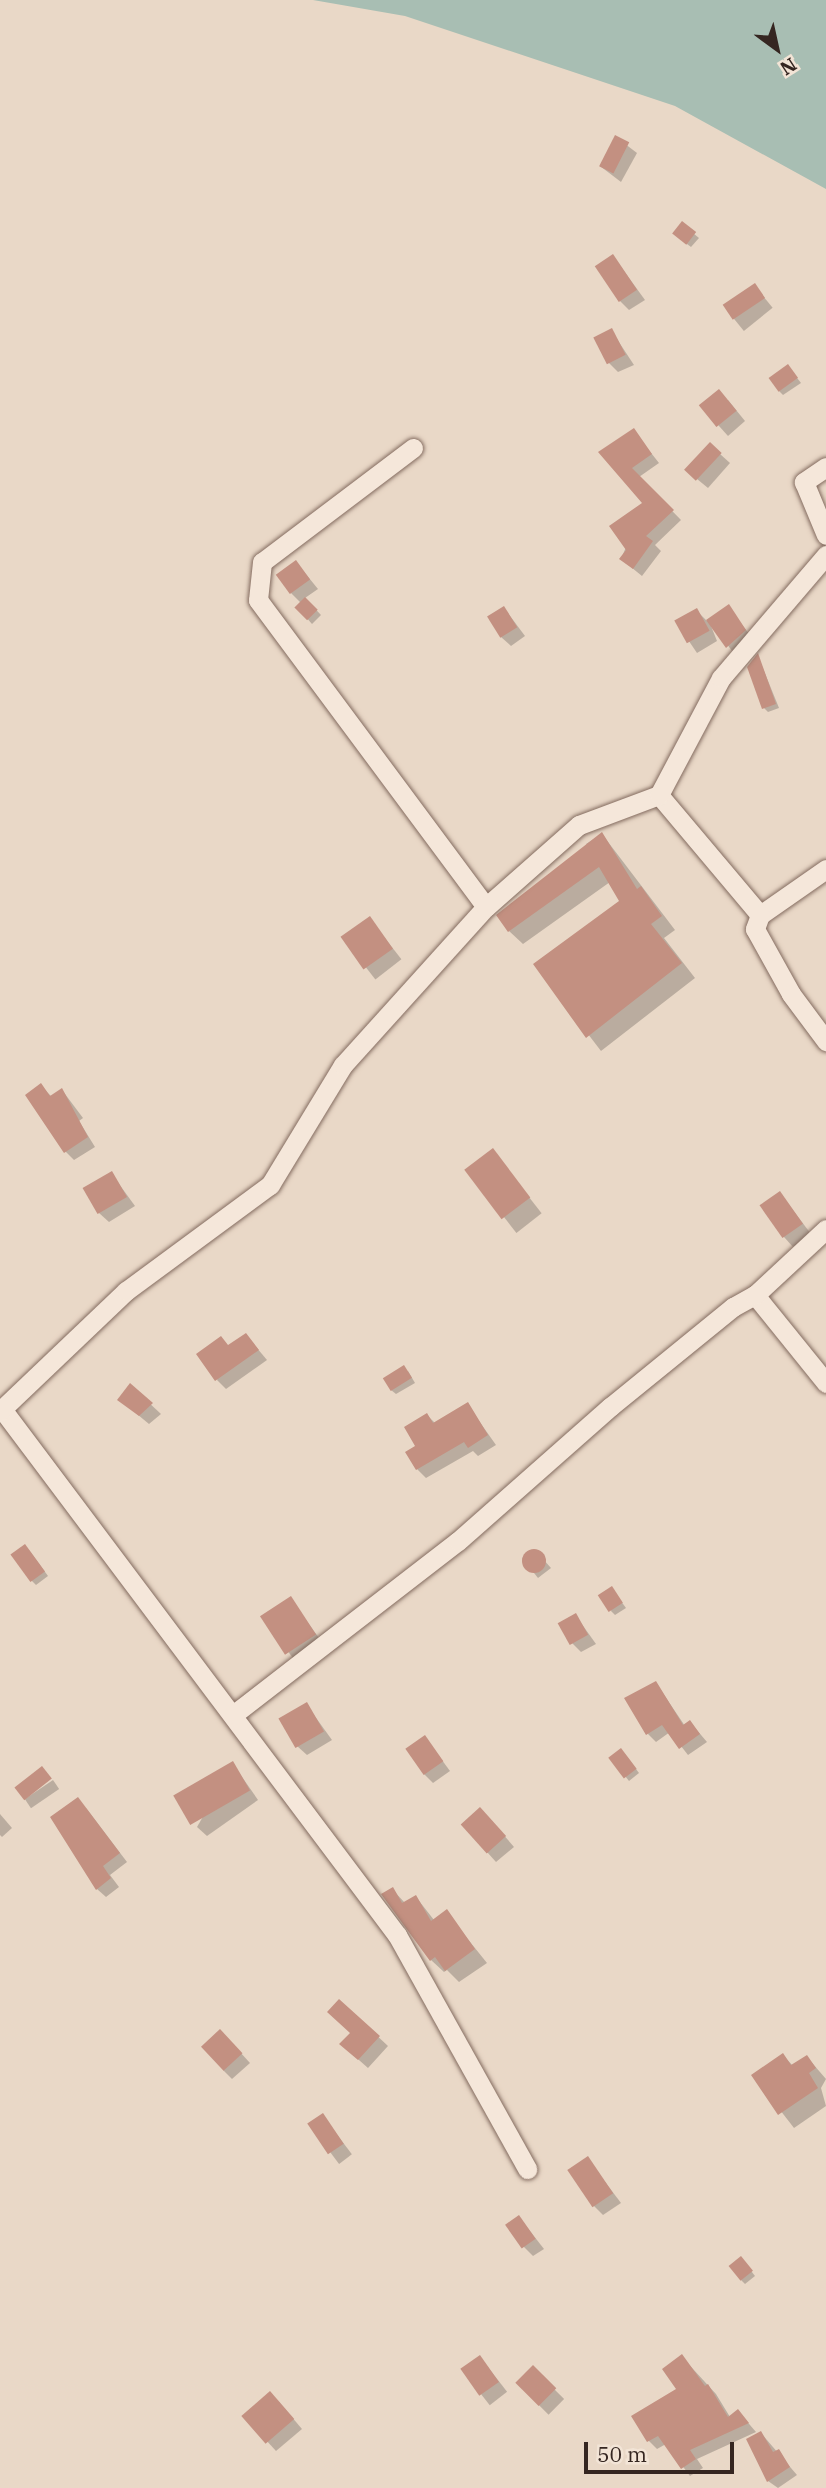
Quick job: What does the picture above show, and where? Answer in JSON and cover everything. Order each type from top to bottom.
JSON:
[{"type":"street","points":[[413,448],[261,562],[258,600],[486,907]]},
{"type":"street","points":[[826,467],[804,482],[826,535]]},
{"type":"street","points":[[527,2169],[397,1935],[234,1714],[1,1410],[125,1291],[270,1185],[343,1065],[486,907],[579,825],[659,795],[721,678],[826,555]]},
{"type":"street","points":[[659,795],[760,915]]},
{"type":"street","points":[[826,869],[760,915],[755,929],[791,994],[826,1041]]},
{"type":"street","points":[[234,1714],[458,1541],[610,1407],[733,1307],[755,1295],[826,1229]]},
{"type":"street","points":[[755,1295],[826,1382]]},
{"type":"shaded area","points":[[313,0],[826,0],[826,189],[675,106],[405,16]]},
{"type":"building","points":[[615,135],[629,142],[613,173],[599,166]]},
{"type":"building","points":[[682,221],[696,232],[686,245],[672,234]]},
{"type":"building","points":[[613,254],[637,290],[619,302],[595,266]]},
{"type":"building","points":[[755,283],[765,298],[733,320],[723,305]]},
{"type":"building","points":[[612,328],[626,355],[607,364],[593,338]]},
{"type":"building","points":[[788,364],[798,378],[779,392],[769,378]]},
{"type":"building","points":[[719,389],[737,411],[716,427],[699,405]]},
{"type":"building","points":[[634,428],[652,454],[632,468],[674,510],[646,536],[653,541],[633,569],[619,559],[626,550],[609,526],[642,503],[598,452]]},
{"type":"building","points":[[710,442],[722,453],[696,481],[684,470]]},
{"type":"building","points":[[296,560],[310,579],[290,594],[276,575]]},
{"type":"building","points":[[305,597],[318,610],[307,620],[294,608]]},
{"type":"building","points":[[729,604],[746,630],[726,648],[706,620]]},
{"type":"building","points":[[504,606],[517,627],[500,638],[487,617]]},
{"type":"building","points":[[697,608],[710,631],[687,643],[674,621]]},
{"type":"building","points":[[758,653],[776,704],[762,709],[747,667]]},
{"type":"building","points":[[602,832],[637,889],[641,886],[662,916],[651,924],[682,963],[586,1038],[533,964],[619,901],[599,867],[508,932],[496,915]]},
{"type":"building","points":[[370,916],[393,949],[363,969],[341,937]]},
{"type":"building","points":[[41,1083],[50,1096],[62,1088],[88,1137],[64,1153],[25,1095]]},
{"type":"building","points":[[493,1148],[530,1198],[502,1219],[464,1170]]},
{"type":"building","points":[[112,1171],[127,1197],[98,1214],[83,1188]]},
{"type":"building","points":[[780,1191],[803,1224],[782,1238],[760,1205]]},
{"type":"building","points":[[246,1333],[259,1350],[215,1381],[196,1354],[221,1336],[228,1345]]},
{"type":"building","points":[[404,1365],[412,1378],[391,1391],[383,1378]]},
{"type":"building","points":[[130,1383],[153,1403],[139,1416],[117,1400]]},
{"type":"building","points":[[468,1402],[488,1435],[468,1448],[464,1442],[416,1470],[405,1452],[415,1446],[404,1427],[427,1413],[433,1423]]},
{"type":"building","points":[[25,1544],[45,1572],[30,1582],[10,1555]]},
{"type":"building","points":[[534,1549],[542,1553],[546,1561],[542,1569],[534,1573],[526,1569],[522,1561],[526,1553]]},
{"type":"building","points":[[612,1586],[623,1603],[609,1612],[598,1595]]},
{"type":"building","points":[[291,1596],[316,1635],[285,1655],[260,1616]]},
{"type":"building","points":[[576,1613],[588,1635],[570,1645],[558,1623]]},
{"type":"building","points":[[656,1681],[683,1725],[690,1720],[700,1734],[679,1749],[662,1725],[646,1735],[624,1698]]},
{"type":"building","points":[[307,1702],[324,1731],[295,1748],[278,1718]]},
{"type":"building","points":[[425,1735],[443,1761],[424,1775],[405,1749]]},
{"type":"building","points":[[621,1748],[637,1769],[624,1778],[608,1758]]},
{"type":"building","points":[[233,1761],[250,1790],[190,1825],[173,1796]]},
{"type":"building","points":[[42,1766],[52,1779],[24,1800],[14,1788]]},
{"type":"building","points":[[78,1797],[120,1853],[103,1866],[111,1878],[96,1890],[50,1817]]},
{"type":"building","points":[[480,1807],[506,1836],[487,1853],[461,1824]]},
{"type":"building","points":[[393,1887],[402,1903],[416,1895],[431,1921],[447,1909],[475,1949],[445,1971],[435,1957],[430,1961],[381,1894]]},
{"type":"building","points":[[339,1999],[380,2036],[358,2060],[339,2044],[350,2033],[327,2012]]},
{"type":"building","points":[[220,2029],[243,2053],[223,2071],[201,2047]]},
{"type":"building","points":[[783,2053],[791,2065],[807,2055],[816,2068],[809,2073],[818,2088],[778,2115],[751,2075]]},
{"type":"building","points":[[323,2113],[344,2144],[328,2154],[307,2124]]},
{"type":"building","points":[[588,2156],[613,2193],[592,2207],[567,2170]]},
{"type":"building","points":[[519,2215],[536,2239],[522,2249],[505,2225]]},
{"type":"building","points":[[741,2256],[753,2271],[741,2281],[729,2266]]},
{"type":"building","points":[[682,2354],[705,2386],[708,2384],[728,2417],[738,2409],[749,2423],[690,2450],[696,2459],[681,2469],[658,2436],[647,2442],[631,2416],[676,2389],[662,2369]]},
{"type":"building","points":[[480,2355],[499,2382],[479,2396],[460,2369]]},
{"type":"building","points":[[533,2365],[556,2388],[539,2406],[515,2383]]},
{"type":"building","points":[[270,2391],[294,2419],[266,2444],[241,2416]]},
{"type":"building","points":[[761,2431],[773,2452],[779,2449],[790,2467],[767,2482],[746,2439]]}]
